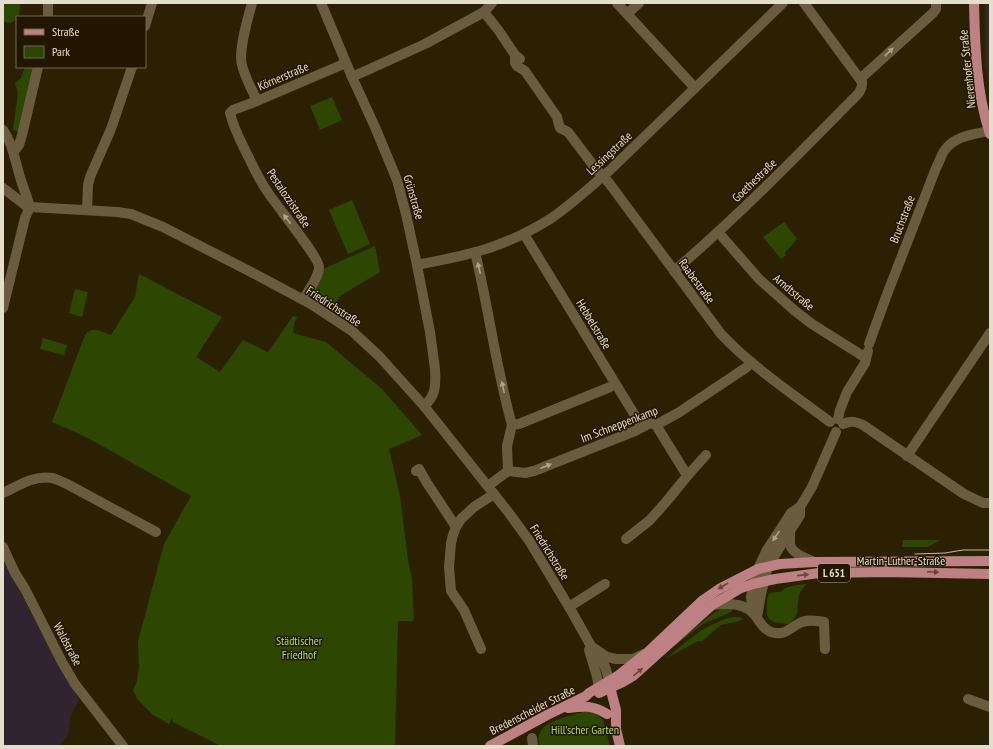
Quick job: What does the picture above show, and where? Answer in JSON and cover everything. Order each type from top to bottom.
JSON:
[{"type":"main road","name":"Nierenhofer Straße","points":[[974,3],[977,68],[983,106],[990,132]]},
{"type":"main road","name":"Martin-Luther-Straße","points":[[600,690],[610,684],[648,652],[719,588],[758,569],[780,564],[814,562],[990,561]]},
{"type":"main road","name":"Martin-Luther-Straße","points":[[610,684],[623,682],[638,672],[712,605],[741,588],[753,584],[812,574],[858,572],[990,574]]},
{"type":"main road","points":[[610,684],[616,710],[616,729],[620,746]]},
{"type":"main road","points":[[600,690],[607,714],[616,729]]},
{"type":"main road","name":"Bredenscheider Straße","points":[[490,746],[586,696],[589,692],[600,690]]},
{"type":"main road","points":[[562,708],[582,706],[590,707],[607,714]]},
{"type":"street","points":[[48,3],[48,16]]},
{"type":"street","points":[[146,23],[152,3]]},
{"type":"street","name":"Körnerstraße","points":[[252,3],[241,56],[242,66],[257,101],[346,63]]},
{"type":"street","name":"Grünstraße","points":[[321,3],[397,180],[407,219],[430,332],[436,376],[435,390],[430,401],[424,406]]},
{"type":"street","points":[[352,78],[425,44],[484,12],[492,3]]},
{"type":"street","points":[[617,3],[695,88]]},
{"type":"street","points":[[627,14],[639,3]]},
{"type":"street","name":"Lessingstraße","points":[[417,265],[475,252],[500,244],[524,234],[550,219],[602,177],[783,3]]},
{"type":"street","points":[[804,3],[860,79],[933,13],[936,9],[936,3]]},
{"type":"street","name":"Raabestraße","points":[[484,12],[499,31],[515,56],[522,60],[525,71],[557,118],[565,123],[568,132],[602,177],[609,183],[721,334],[751,362],[837,422]]},
{"type":"street","points":[[14,151],[19,145],[22,135],[38,68]]},
{"type":"street","points":[[87,210],[88,185],[90,177],[111,129],[132,68]]},
{"type":"street","name":"Goethestraße","points":[[674,271],[767,186],[860,92],[862,82],[860,79]]},
{"type":"street","name":"Pestalozzistraße","points":[[257,101],[232,110],[230,114],[252,165],[267,191],[318,263],[317,274],[303,300]]},
{"type":"street","points":[[3,130],[14,151],[20,178],[30,207],[25,218],[3,308]]},
{"type":"street","name":"Bruchstraße","points":[[837,422],[840,410],[848,392],[865,363],[886,297],[936,168],[945,150],[955,141],[963,137],[990,132]]},
{"type":"street","points":[[3,188],[25,205],[30,207]]},
{"type":"street","name":"Friedrichstraße","points":[[30,207],[131,214],[170,231],[253,272],[303,300],[352,331],[379,356],[424,406],[491,490],[530,542],[594,647],[606,669],[610,684]]},
{"type":"street","name":"Arndtstraße","points":[[718,232],[759,279],[812,324],[868,350]]},
{"type":"street","name":"Hebbelstraße","points":[[524,234],[642,427]]},
{"type":"street","points":[[475,252],[512,425],[507,446],[508,471],[461,519],[453,535],[451,549],[449,567],[451,591],[464,610],[481,648]]},
{"type":"street","points":[[907,456],[990,333]]},
{"type":"street","name":"Im Schneppenkamp","points":[[508,471],[525,473],[538,470],[635,431],[650,423],[656,425],[678,413],[747,367],[751,362]]},
{"type":"street","points":[[512,425],[519,424],[610,388],[615,384]]},
{"type":"street","points":[[755,615],[768,566],[800,515],[800,508],[812,487],[836,432],[833,432],[829,425],[837,422],[854,421],[863,425],[964,494],[983,503],[990,503]]},
{"type":"street","points":[[656,425],[684,472],[688,475]]},
{"type":"street","points":[[626,539],[650,520],[706,455]]},
{"type":"street","points":[[416,471],[419,469],[456,527]]},
{"type":"street","points":[[3,493],[26,482],[39,478],[52,478],[67,484],[156,532]]},
{"type":"street","points":[[755,615],[751,597],[753,584],[758,569],[766,550],[791,513],[800,508]]},
{"type":"street","points":[[790,531],[790,544],[792,549],[814,562]]},
{"type":"street","name":"Waldstraße","points":[[3,547],[15,573],[75,684],[123,746]]},
{"type":"street","points":[[569,607],[605,584]]},
{"type":"street","points":[[712,605],[726,603],[744,606],[755,615],[765,629],[776,633],[787,631],[799,623],[806,621],[824,622],[825,649]]},
{"type":"street","points":[[594,647],[607,657],[620,660],[633,659],[648,652]]},
{"type":"street","name":"Friedrichstraße","points":[[594,647],[589,650],[600,690]]},
{"type":"street","points":[[968,699],[990,707]]},
{"type":"shaded area","points":[[985,3],[990,3],[990,96],[985,65]]},
{"type":"shaded area","points":[[3,559],[79,700],[71,714],[68,735],[58,746],[3,746]]},
{"type":"green space","points":[[3,3],[20,3],[18,15],[16,16],[15,21],[3,21]]},
{"type":"green space","points":[[25,68],[36,68],[21,132],[13,130],[18,93],[15,83],[21,78]]},
{"type":"green space","points":[[332,97],[342,120],[320,130],[310,106]]},
{"type":"green space","points":[[352,200],[370,244],[348,254],[329,210]]},
{"type":"green space","points":[[784,222],[797,239],[785,253],[786,255],[781,259],[763,237]]},
{"type":"green space","points":[[375,246],[380,272],[340,296],[333,307],[312,294],[323,269]]},
{"type":"green space","name":"Städtischer Friedhof","points":[[139,274],[222,317],[196,357],[220,372],[243,340],[268,352],[293,316],[297,317],[294,324],[293,333],[326,342],[382,389],[422,435],[389,449],[400,496],[408,560],[412,579],[414,621],[398,621],[395,746],[221,746],[173,722],[172,718],[169,724],[152,714],[137,699],[133,690],[137,681],[139,667],[138,641],[164,544],[191,496],[88,438],[52,422],[85,335],[91,330],[94,330],[111,335],[135,297]]},
{"type":"green space","points":[[75,289],[88,292],[82,317],[69,313]]},
{"type":"green space","points":[[43,338],[67,345],[64,355],[40,349]]},
{"type":"green space","points":[[903,540],[940,540],[928,547],[902,547]]},
{"type":"green space","points":[[806,584],[799,595],[798,609],[794,619],[789,624],[774,622],[769,618],[767,614],[767,598],[769,594],[780,592],[783,589],[792,586]]},
{"type":"green space","points":[[734,607],[731,612],[703,624],[672,648],[671,646],[714,613],[721,609]]},
{"type":"green space","points":[[734,617],[744,619],[721,625],[702,641],[696,642],[667,658],[706,628],[715,623]]},
{"type":"green space","name":"Hill’scher Garten","points":[[588,711],[596,713],[603,720],[610,746],[540,746],[539,734],[547,725],[564,717]]},
{"type":"tram line","points":[[915,554],[945,553],[963,550],[990,550]]}]
